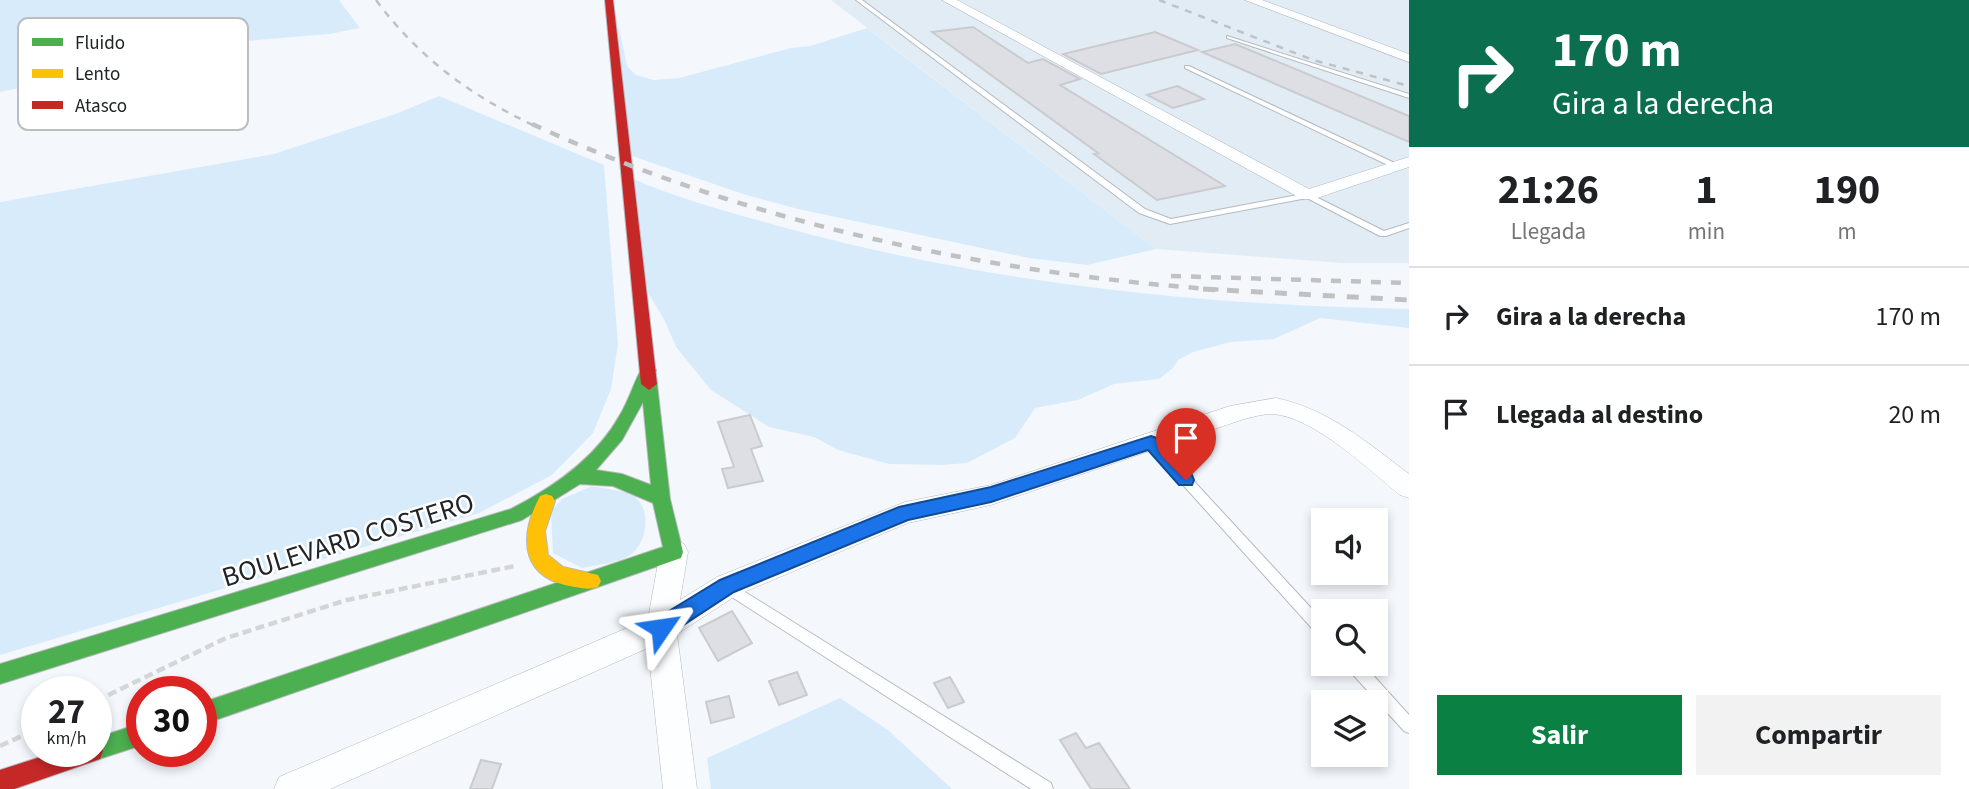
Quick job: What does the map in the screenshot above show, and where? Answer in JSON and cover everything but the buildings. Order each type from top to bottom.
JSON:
[{"type":"main road","points":[[217,708],[674,552],[661,499],[609,0]]},
{"type":"main road","name":"BOULEVARD COSTERO","points":[[0,674],[516,515],[546,501],[580,477],[620,428],[649,369]]},
{"type":"main road","points":[[580,477],[609,475],[622,478],[661,499]]},
{"type":"main road","points":[[546,501],[536,520],[534,544],[539,557],[546,568],[558,574],[591,581]]},
{"type":"main road","points":[[0,782],[44,767]]},
{"type":"street","points":[[948,0],[1308,195],[1403,164]]},
{"type":"street","points":[[1251,0],[1409,58]]},
{"type":"street","points":[[291,789],[661,628],[727,586],[905,513],[991,495],[1238,412],[1278,406],[1317,422],[1338,434],[1409,488]]},
{"type":"street","points":[[674,552],[661,628],[680,789]]},
{"type":"lane","points":[[859,0],[1142,211],[1170,222],[1308,195],[1383,234],[1409,225]]},
{"type":"lane","points":[[1229,37],[1409,96]]},
{"type":"lane","points":[[1187,67],[1403,164]]},
{"type":"lane","points":[[1151,442],[1311,618]]},
{"type":"lane","points":[[727,586],[1045,789]]},
{"type":"lane","points":[[1364,676],[1409,726]]},
{"type":"path","points":[[112,693],[226,638],[347,600],[509,569],[539,557]]},
{"type":"path","points":[[0,746],[21,736]]},
{"type":"shaded area","points":[[0,0],[339,0],[360,28],[329,34],[248,41],[248,18],[18,18],[18,88],[0,92]]},
{"type":"shaded area","points":[[831,0],[1409,0],[1409,263],[1342,263],[1156,249]]},
{"type":"shaded area","points":[[617,19],[627,66],[636,75],[654,80],[679,78],[791,48],[810,46],[867,28],[1156,249],[1087,265],[1029,258],[798,209],[743,194],[629,155]]},
{"type":"shaded area","points":[[439,96],[604,165],[618,344],[611,389],[593,433],[552,475],[479,513],[0,655],[0,202],[274,154],[398,113]]},
{"type":"shaded area","points":[[631,178],[692,201],[755,220],[948,265],[1024,278],[1178,297],[1409,309],[1409,328],[1320,318],[1274,339],[1231,342],[1193,352],[1178,360],[1173,368],[1159,379],[1114,384],[1078,400],[1035,408],[1015,438],[967,463],[889,464],[838,450],[814,437],[769,427],[711,390],[676,347],[664,319],[648,293]]},
{"type":"shaded area","points":[[592,486],[635,497],[644,510],[645,527],[640,543],[630,555],[613,562],[582,568],[553,553],[551,511],[562,499]]},
{"type":"shaded area","points":[[840,698],[888,730],[952,789],[711,789],[707,758]]},
{"type":"railway","points":[[376,0],[410,40],[447,73],[489,102],[535,126]]},
{"type":"railway","points":[[1159,0],[1313,60],[1409,86]]},
{"type":"railway","points":[[532,124],[614,159],[697,189],[783,216],[870,238],[958,257],[1047,271],[1224,290]]},
{"type":"railway","points":[[1171,276],[1409,283]]},
{"type":"railway","points":[[1203,289],[1409,300]]},
{"type":"traffic: fast","points":[[0,674],[516,515],[564,487],[604,450],[626,420],[648,370]]},
{"type":"traffic: fast","points":[[217,709],[674,552],[661,499],[649,384]]},
{"type":"traffic: fast","points":[[580,477],[592,476],[622,481],[661,499]]},
{"type":"traffic: fast","points":[[112,744],[126,739]]},
{"type":"traffic: slow","points":[[546,501],[536,531],[537,552],[541,560],[558,574],[591,581]]},
{"type":"traffic: jam","points":[[609,0],[649,384]]},
{"type":"traffic: jam","points":[[0,782],[45,767]]},
{"type":"route","points":[[661,628],[727,586],[905,513],[991,495],[1151,442],[1186,480]]}]
